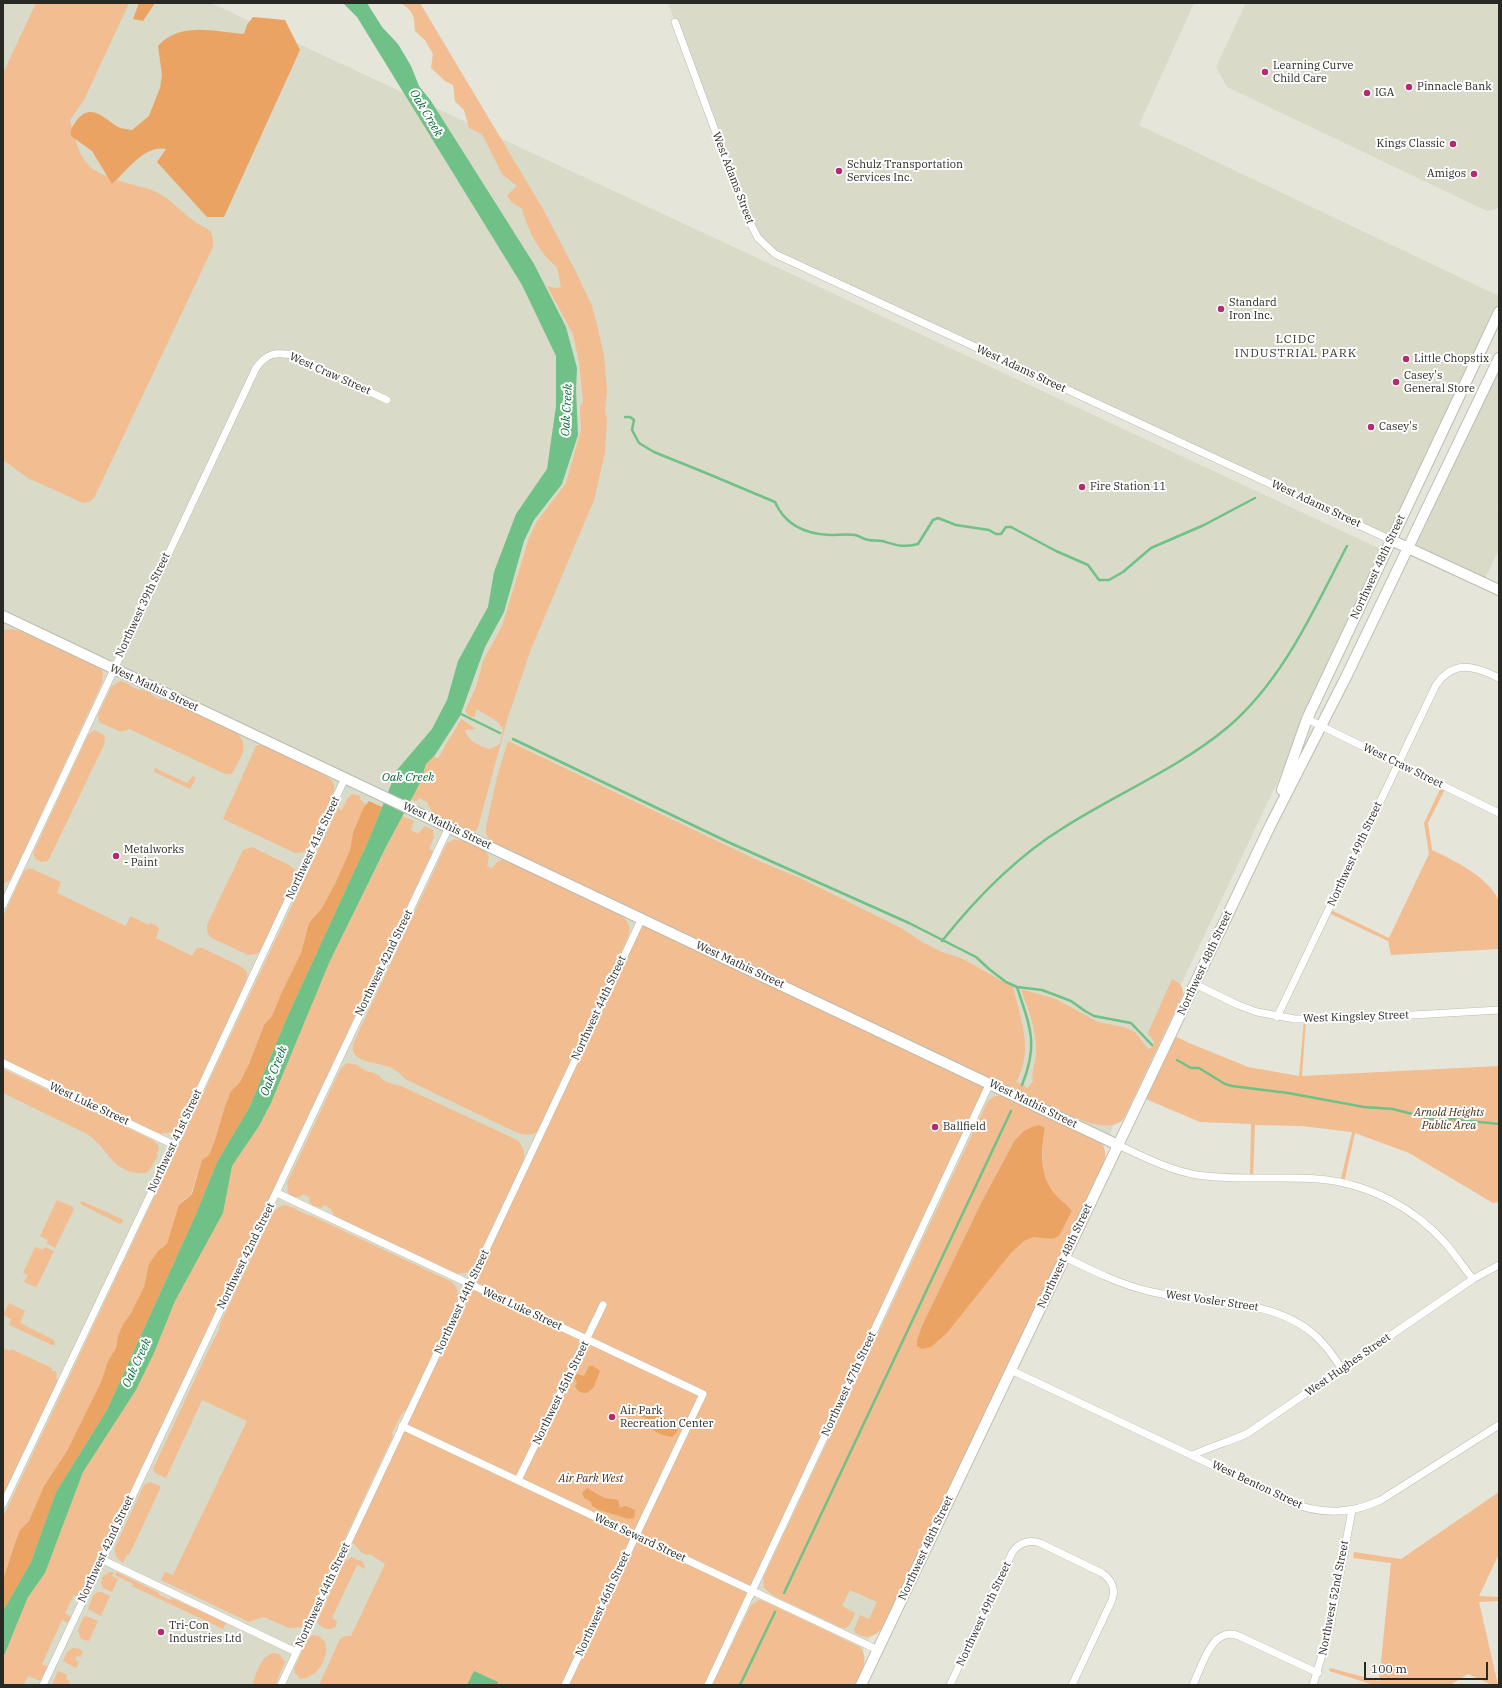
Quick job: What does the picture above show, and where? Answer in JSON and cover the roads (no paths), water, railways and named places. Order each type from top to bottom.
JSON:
[{"type":"main road","name":"Northwest 48th Street","points":[[1270,826],[1306,720],[1499,312]]},
{"type":"main road","name":"Northwest 48th Street","points":[[861,1685],[1194,984],[1499,358]]},
{"type":"main road","name":"West Adams Street","points":[[1391,540],[1499,590]]},
{"type":"main road","name":"West Mathis Street","points":[[3,616],[1118,1145]]},
{"type":"street","name":"West Adams Street","points":[[675,22],[747,217],[758,238],[775,254],[1391,540]]},
{"type":"street","name":"West Craw Street","points":[[272,354],[281,353],[292,355],[387,400]]},
{"type":"street","name":"Northwest 39th Street","points":[[3,905],[5,895],[256,368],[263,359],[272,354]]},
{"type":"street","name":"Northwest 49th Street","points":[[1277,1017],[1432,691],[1440,680],[1446,675],[1462,668],[1477,668],[1499,678]]},
{"type":"street","name":"West Craw Street","points":[[1306,720],[1499,813]]},
{"type":"street","name":"Northwest 41st Street","points":[[3,1504],[174,1144],[345,778]]},
{"type":"street","name":"Northwest 42nd Street","points":[[43,1685],[101,1559],[277,1193],[340,1054],[449,827]]},
{"type":"street","name":"Northwest 44th Street","points":[[281,1685],[642,918]]},
{"type":"street","name":"West Kingsley Street","points":[[1194,984],[1238,1005],[1277,1017],[1306,1020],[1499,1010]]},
{"type":"street","name":"West Luke Street","points":[[3,1063],[174,1144]]},
{"type":"street","name":"Northwest 47th Street","points":[[708,1685],[990,1083]]},
{"type":"street","name":"West Mathis Street","points":[[1118,1145],[1163,1166],[1196,1175],[1217,1177],[1318,1179],[1340,1182],[1376,1194],[1410,1212],[1427,1226],[1447,1245],[1473,1279]]},
{"type":"street","name":"West Luke Street","points":[[277,1193],[703,1394]]},
{"type":"street","name":"West Vosler Street","points":[[1065,1257],[1112,1280],[1151,1292],[1262,1308],[1283,1314],[1312,1333],[1324,1344],[1342,1369]]},
{"type":"street","name":"West Hughes Street","points":[[1193,1455],[1237,1439],[1248,1433],[1473,1279],[1499,1265]]},
{"type":"street","name":"Northwest 45th Street","points":[[518,1480],[603,1306]]},
{"type":"street","name":"West Benton Street","points":[[1011,1370],[1296,1504],[1322,1511],[1352,1510],[1381,1500],[1499,1425]]},
{"type":"street","name":"Northwest 46th Street","points":[[565,1685],[703,1394]]},
{"type":"street","name":"West Seward Street","points":[[402,1426],[878,1650]]},
{"type":"street","name":"Northwest 52nd Street","points":[[1313,1685],[1318,1673],[1330,1628],[1352,1510]]},
{"type":"street","name":"Northwest 49th Street","points":[[950,1685],[1012,1553],[1020,1544],[1030,1541],[1040,1543],[1102,1572],[1109,1578],[1114,1589],[1112,1600],[1072,1685]]},
{"type":"street","points":[[101,1559],[296,1652]]},
{"type":"street","points":[[1193,1685],[1212,1646],[1218,1638],[1229,1633],[1239,1636],[1318,1673]]},
{"type":"water","name":"Oak Creek","points":[[343,3],[367,3],[382,27],[398,44],[411,66],[419,86],[431,101],[534,264],[566,327],[577,368],[576,390],[578,435],[562,484],[534,520],[524,541],[504,612],[485,647],[460,716],[435,755],[426,764],[420,783],[387,845],[329,963],[271,1103],[259,1126],[232,1166],[223,1213],[175,1301],[154,1353],[136,1390],[83,1472],[45,1573],[28,1597],[3,1658],[3,1611],[31,1562],[56,1492],[107,1410],[196,1214],[217,1162],[249,1108],[289,1013],[370,837],[397,770],[432,729],[447,700],[458,661],[488,607],[494,572],[516,514],[547,469],[556,406],[556,356],[522,285],[357,17]]},
{"type":"water","points":[[474,1671],[498,1682],[497,1685],[467,1685]]},
{"type":"waterway","points":[[625,417],[630,417],[634,420],[632,430],[639,443],[654,452],[775,502],[784,517],[797,527],[812,533],[855,535],[867,540],[903,546],[918,544],[933,520],[938,518],[956,525],[989,530],[996,534],[1001,534],[1006,527],[1011,527],[1056,551],[1088,565],[1099,580],[1109,580],[1123,572],[1151,548],[1204,525],[1255,498]]},
{"type":"waterway","points":[[942,941],[969,909],[998,879],[1046,839],[1084,815],[1169,768],[1209,742],[1248,708],[1282,665],[1310,618],[1347,546]]},
{"type":"waterway","points":[[459,713],[500,733]]},
{"type":"waterway","points":[[513,739],[728,842],[909,923],[976,957],[1006,982],[1017,987],[1042,990],[1071,1001],[1094,1016],[1131,1023],[1152,1045]]},
{"type":"waterway","points":[[1017,987],[1026,1013],[1031,1035],[1030,1058],[1022,1085]]},
{"type":"waterway","points":[[1177,1060],[1191,1068],[1199,1068],[1225,1084],[1232,1086],[1288,1093],[1364,1107],[1393,1109],[1435,1120],[1450,1119],[1499,1124]]},
{"type":"waterway","points":[[784,1593],[1011,1111]]},
{"type":"waterway","points":[[740,1685],[775,1612]]},
{"type":"place","name":"Learning Curve Child Care","points":[[1265,72]]},
{"type":"place","name":"Pinnacle Bank","points":[[1409,87]]},
{"type":"place","name":"IGA","points":[[1367,93]]},
{"type":"place","name":"Kings Classic","points":[[1453,144]]},
{"type":"place","name":"Schulz Transportation Services Inc.","points":[[839,171]]},
{"type":"place","name":"Amigos","points":[[1474,174]]},
{"type":"place","name":"Standard Iron Inc.","points":[[1221,309]]},
{"type":"place","name":"Little Chopstix","points":[[1406,359]]},
{"type":"place","name":"Casey's General Store","points":[[1396,382]]},
{"type":"place","name":"Casey's","points":[[1371,427]]},
{"type":"place","name":"Fire Station 11","points":[[1082,487]]},
{"type":"place","name":"Metalworks - Paint","points":[[116,856]]},
{"type":"place","name":"Ballfield","points":[[935,1127]]},
{"type":"place","name":"Air Park Recreation Center","points":[[612,1417]]},
{"type":"place","name":"Tri-Con Industries Ltd","points":[[161,1632]]},
{"type":"district","name":"LCIDC INDUSTRIAL PARK","points":[[1296,347]]},
{"type":"park label","name":"Arnold Heights Public Area","points":[[1449,1119]]},
{"type":"park label","name":"Air Park West","points":[[591,1479]]}]
